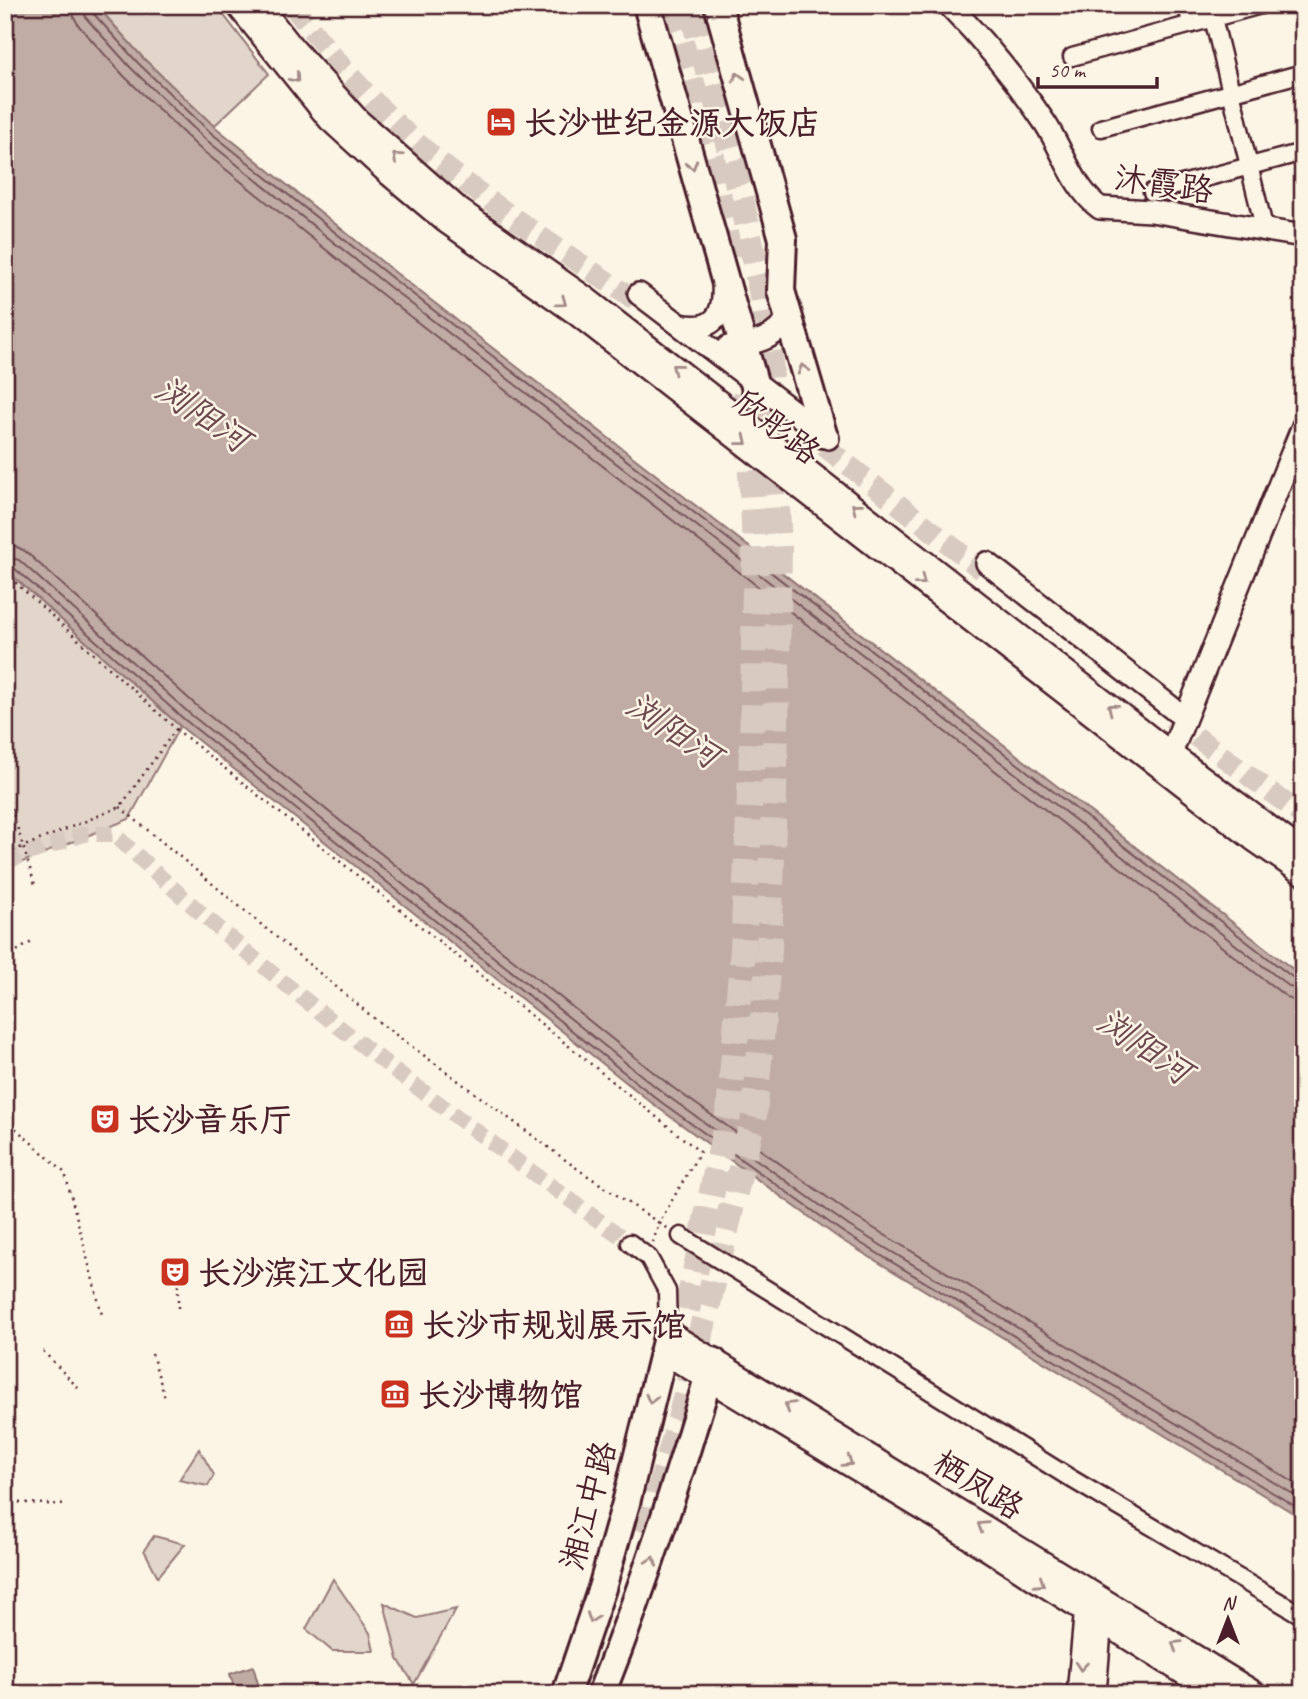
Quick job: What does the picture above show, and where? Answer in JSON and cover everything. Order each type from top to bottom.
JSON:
[{"type":"main road","name":"欣彤路","points":[[238,5],[330,119],[445,220],[563,303],[1171,765],[1303,853]]},
{"type":"main road","name":"欣彤路","points":[[258,5],[292,48],[357,120],[460,211],[587,300],[1171,765],[1254,839],[1303,873]]},
{"type":"main road","points":[[647,5],[755,387]]},
{"type":"main road","points":[[718,5],[783,239],[781,291],[825,440]]},
{"type":"main road","name":"栖凤路","points":[[666,1342],[944,1521],[1255,1694]]},
{"type":"main road","name":"湘江中路","points":[[566,1694],[620,1527],[666,1342]]},
{"type":"main road","points":[[601,1694],[637,1605],[711,1369]]},
{"type":"main road","name":"栖凤路","points":[[1094,1606],[1218,1694]]},
{"type":"street","name":"沐霞路","points":[[949,5],[979,35],[1016,81],[1084,192],[1100,208],[1151,211],[1303,236]]},
{"type":"street","name":"沐霞路","points":[[959,5],[1022,73],[1055,122],[1080,174],[1097,198],[1107,202],[1151,205],[1303,230]]},
{"type":"street","points":[[1186,5],[1192,24]]},
{"type":"street","points":[[1072,57],[1261,5]]},
{"type":"street","points":[[1213,18],[1263,223]]},
{"type":"street","points":[[1101,128],[1303,73]]},
{"type":"street","points":[[1152,192],[1303,152]]},
{"type":"street","points":[[681,330],[704,327],[712,323],[719,314],[723,273]]},
{"type":"street","points":[[639,298],[825,440]]},
{"type":"street","points":[[708,346],[723,348],[743,345],[780,330],[788,315]]},
{"type":"street","points":[[681,330],[708,346],[755,387]]},
{"type":"street","points":[[1171,765],[1303,426]]},
{"type":"street","points":[[1171,765],[1303,451]]},
{"type":"street","points":[[984,566],[1174,715]]},
{"type":"street","points":[[681,1236],[1070,1478],[1303,1616]]},
{"type":"street","points":[[630,1243],[649,1258],[667,1291],[666,1342]]},
{"type":"street","points":[[1078,1694],[1094,1606]]},
{"type":"street","points":[[1094,1606],[1095,1694]]},
{"type":"path","points":[[5,573],[176,729],[700,1152],[659,1223],[649,1258]]},
{"type":"path","points":[[5,854],[120,807],[176,729]]},
{"type":"path","points":[[5,788],[36,888]]},
{"type":"path","points":[[120,807],[376,1020],[579,1170],[681,1236]]},
{"type":"path","points":[[5,958],[35,940]]},
{"type":"path","points":[[5,1119],[65,1173],[102,1315]]},
{"type":"path","points":[[178,1257],[178,1311]]},
{"type":"path","points":[[43,1350],[80,1390]]},
{"type":"path","points":[[152,1354],[166,1398]]},
{"type":"path","points":[[5,1502],[67,1505]]},
{"type":"shaded area","points":[[96,5],[216,5],[269,74],[214,126],[143,58]]},
{"type":"shaded area","points":[[5,569],[180,726],[129,819],[5,869]]},
{"type":"shaded area","points":[[199,1449],[214,1475],[208,1486],[179,1480]]},
{"type":"shaded area","points":[[154,1536],[185,1544],[158,1577],[144,1550]]},
{"type":"shaded area","points":[[333,1579],[370,1633],[374,1651],[332,1651],[306,1629]]},
{"type":"shaded area","points":[[384,1603],[417,1618],[456,1609],[414,1684],[398,1659]]},
{"type":"water","name":"浏阳河","points":[[5,5],[96,5],[143,58],[214,126],[396,273],[1303,977],[1303,1519],[840,1239],[657,1107],[180,726],[5,569]]},
{"type":"water","points":[[253,1666],[261,1694],[236,1694],[230,1674]]},
{"type":"tunnel","points":[[292,5],[357,84],[430,154],[506,213],[639,303]]},
{"type":"tunnel","points":[[671,5],[712,157],[731,266]]},
{"type":"tunnel","points":[[647,1533],[678,1427],[754,1115],[769,951],[776,731],[779,548],[770,359],[761,290],[731,154],[690,5]]},
{"type":"tunnel","points":[[687,1310],[729,1111],[743,949],[752,751],[755,588],[754,522],[744,367]]},
{"type":"tunnel","points":[[824,446],[982,570]]},
{"type":"tunnel","points":[[1171,718],[1303,816]]},
{"type":"tunnel","points":[[5,861],[84,834],[114,834],[175,890],[300,996],[430,1097],[630,1243]]},
{"type":"place","name":"长沙世纪金源大饭店","points":[[501,122]]},
{"type":"place","name":"长沙音乐厅","points":[[105,1119]]},
{"type":"place","name":"长沙滨江文化园","points":[[175,1272]]},
{"type":"place","name":"长沙市规划展示馆","points":[[399,1324]]},
{"type":"place","name":"长沙博物馆","points":[[395,1394]]}]
